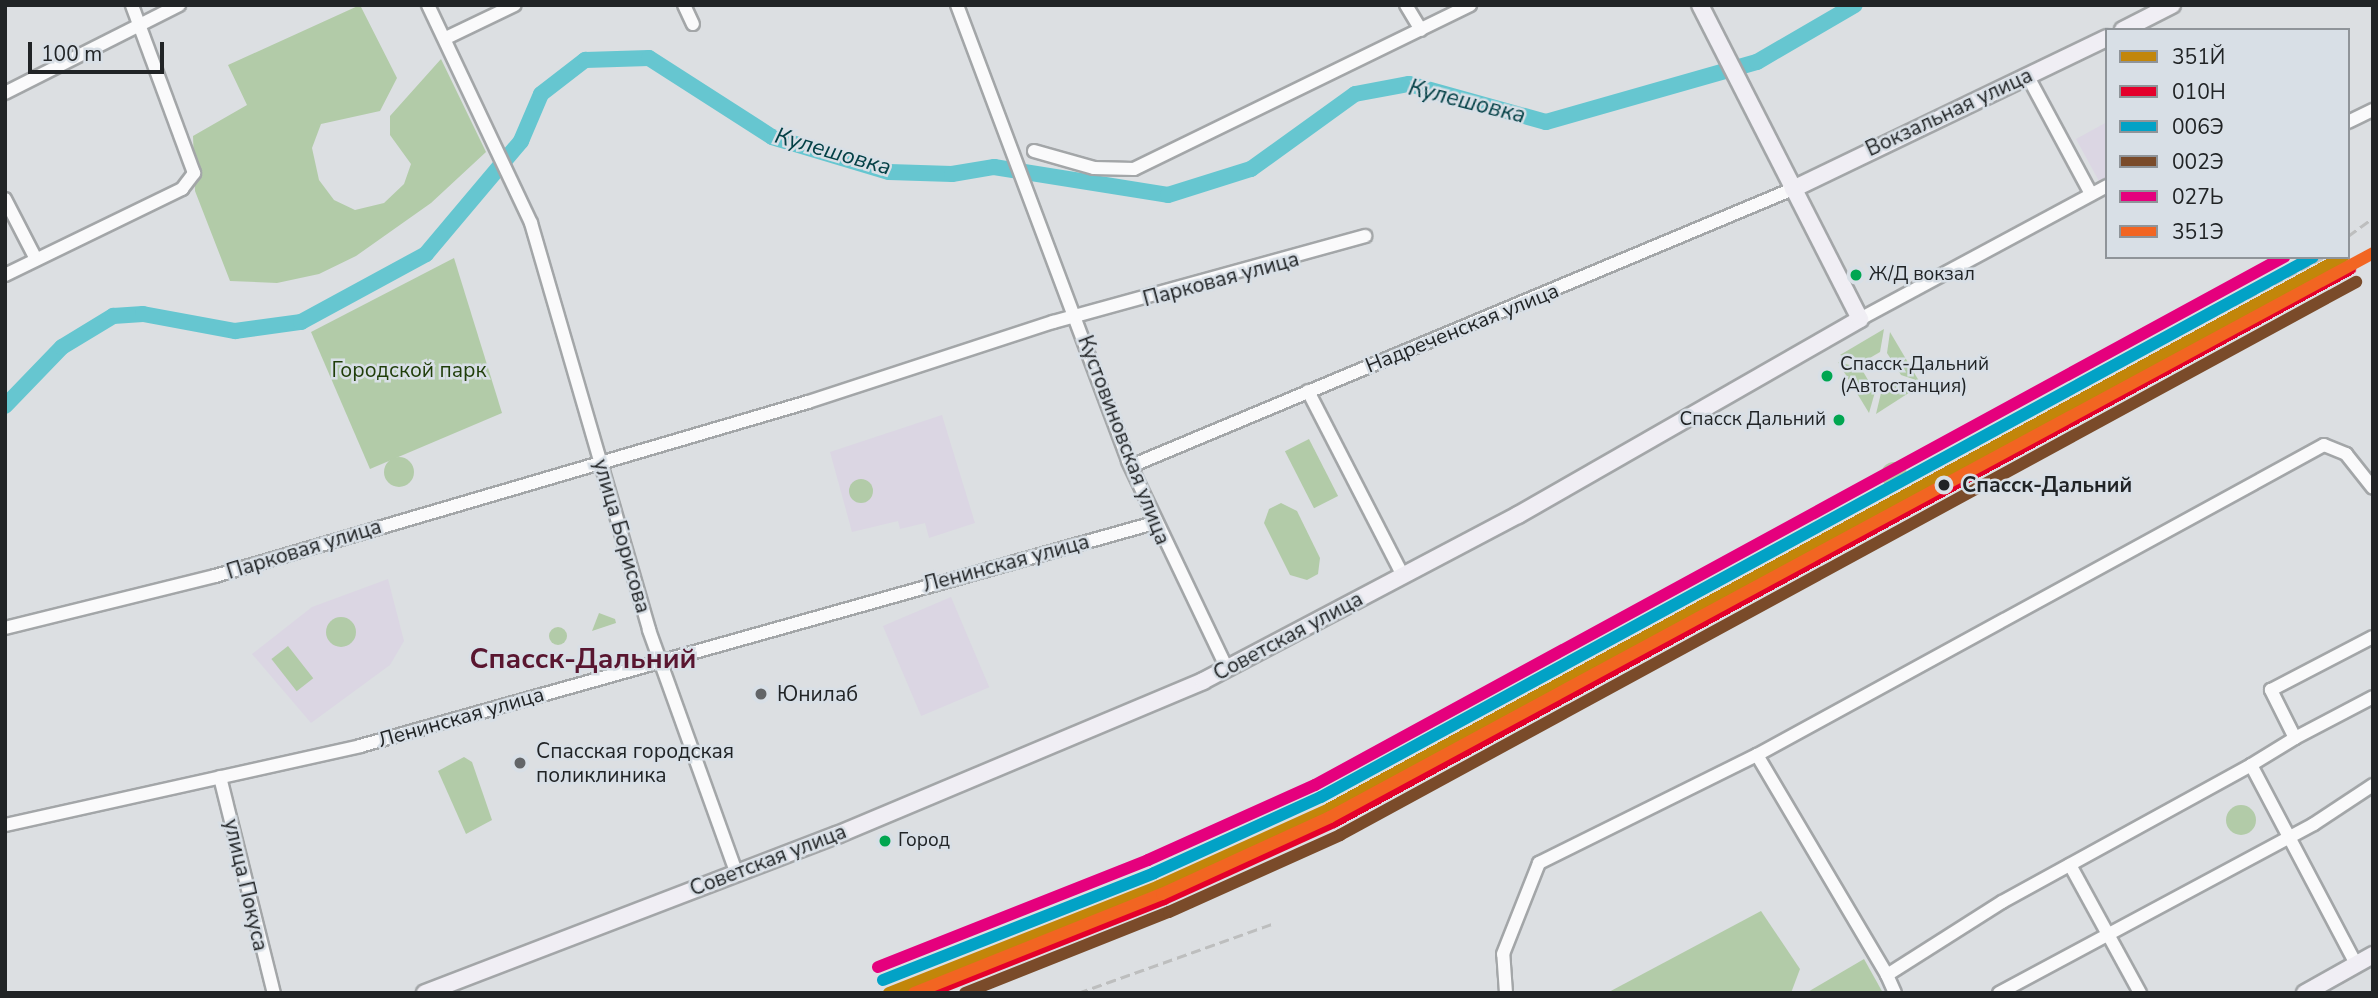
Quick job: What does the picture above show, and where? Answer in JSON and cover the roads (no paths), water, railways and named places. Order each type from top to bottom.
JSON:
[{"type":"main road","points":[[1700,5],[1860,319]]},
{"type":"main road","points":[[2127,28],[2172,5]]},
{"type":"main road","name":"Вокзальная улица","points":[[1793,189],[2105,39]]},
{"type":"main road","name":"Советская улица","points":[[425,993],[736,871],[1227,669],[1404,576],[1860,319]]},
{"type":"main road","points":[[2305,993],[2373,955]]},
{"type":"street","points":[[5,275],[182,189],[194,173],[132,5]]},
{"type":"street","points":[[5,93],[178,5]]},
{"type":"street","points":[[428,5],[446,38],[515,5]]},
{"type":"street","points":[[684,5],[693,24]]},
{"type":"street","name":"Кустовиновская улица","points":[[957,5],[1154,523],[1227,669]]},
{"type":"street","points":[[1406,5],[1421,30]]},
{"type":"street","points":[[1034,150],[1094,168],[1134,169],[1469,5]]},
{"type":"street","name":"улица Борисова","points":[[446,38],[520,197],[660,657],[736,871]]},
{"type":"street","points":[[2027,75],[2091,194]]},
{"type":"street","points":[[2350,121],[2373,110]]},
{"type":"street","name":"Советская улица","points":[[1860,319],[2105,187]]},
{"type":"street","name":"Надреченская улица","points":[[1131,466],[1793,189]]},
{"type":"street","points":[[5,199],[36,259]]},
{"type":"street","name":"Парковая улица","points":[[5,628],[215,576],[600,459],[808,402],[1076,317],[1365,236]]},
{"type":"street","points":[[1308,391],[1404,576]]},
{"type":"street","points":[[1506,993],[1503,954],[1539,863],[1758,755],[2324,445],[2346,454],[2373,488]]},
{"type":"street","name":"Ленинская улица","points":[[5,825],[220,778],[477,715],[660,657],[1154,523]]},
{"type":"street","points":[[2295,738],[2271,690],[2373,637]]},
{"type":"street","points":[[1886,975],[2070,865],[2373,697]]},
{"type":"street","points":[[1758,755],[1895,993]]},
{"type":"street","points":[[2251,765],[2356,964]]},
{"type":"street","name":"улица Покуса","points":[[220,778],[274,993]]},
{"type":"street","points":[[1999,993],[2290,837],[2373,785]]},
{"type":"street","points":[[2070,865],[2140,993]]},
{"type":"waterway","name":"Кулешовка","points":[[5,406],[62,347],[113,316],[143,314],[235,331],[301,322],[426,254],[521,141],[541,94],[585,60],[649,58],[772,137],[889,172],[952,174],[994,167],[1168,195],[1251,169],[1355,94],[1409,84],[1546,122],[1757,62],[1855,5]]},
{"type":"railway","points":[[2350,235],[2373,218]]},
{"type":"railway","points":[[2168,340],[2320,259]]},
{"type":"railway","points":[[2180,347],[2205,330]]},
{"type":"railway","points":[[1078,993],[1272,924]]},
{"type":"place","name":"Ж/Д вокзал","points":[[1856,275]]},
{"type":"place","name":"Спасск-Дальний (Автостанция)","points":[[1827,376]]},
{"type":"place","name":"Спасск Дальний","points":[[1839,420]]},
{"type":"place","name":"Спасск-Дальний","points":[[1944,485]]},
{"type":"place","name":"Юнилаб","points":[[761,694]]},
{"type":"place","name":"Спасская городская поликлиника","points":[[520,763]]},
{"type":"place","name":"Город","points":[[885,841]]},
{"type":"district","name":"Спасск-Дальний","points":[[583,659]]},
{"type":"park label","name":"Городской парк","points":[[409,370]]}]
